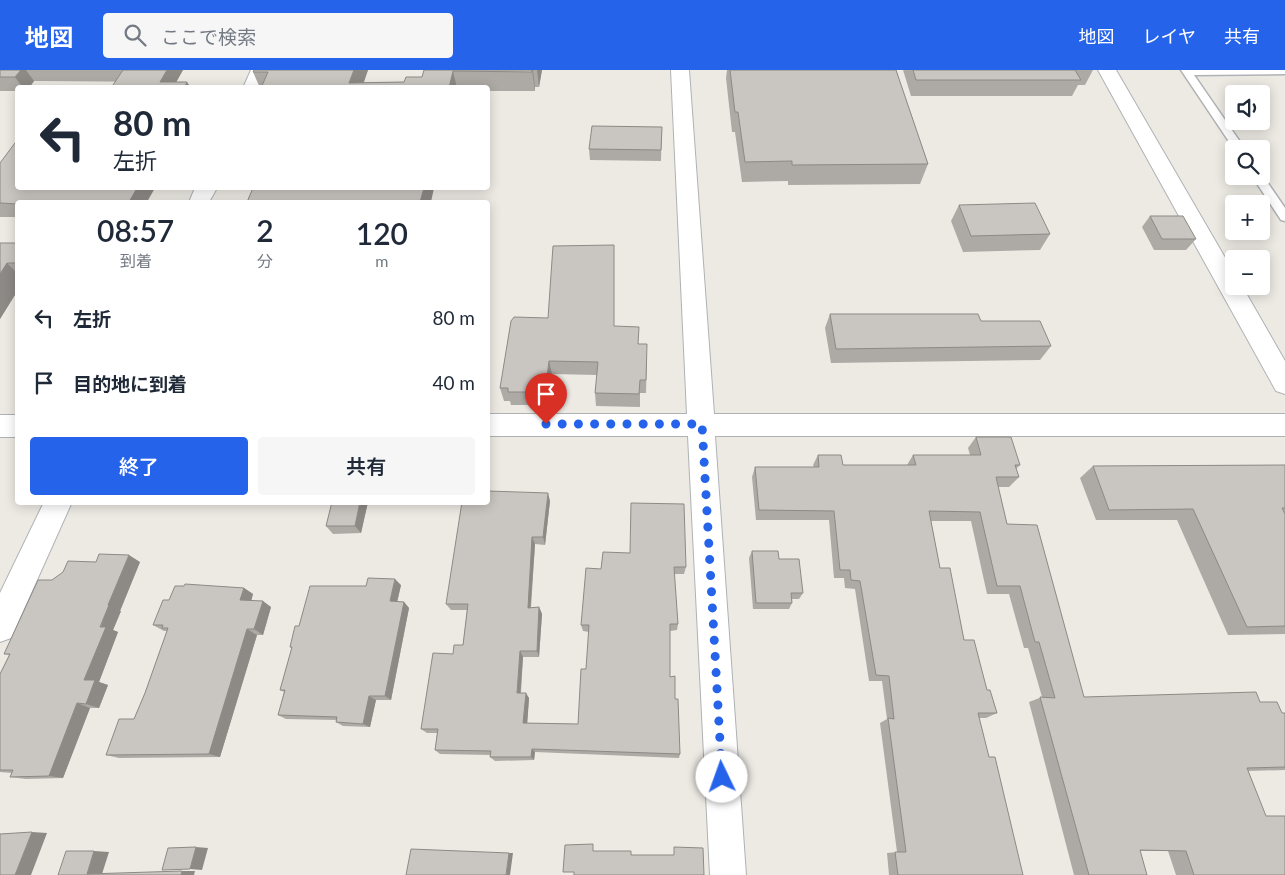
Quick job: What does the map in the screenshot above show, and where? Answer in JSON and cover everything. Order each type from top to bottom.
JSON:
[{"type":"street","points":[[253,85],[260,70]]},
{"type":"street","points":[[680,70],[728,875]]},
{"type":"street","points":[[1107,70],[1285,384]]},
{"type":"street","points":[[490,425],[1285,425]]},
{"type":"street","points":[[0,426],[15,426]]},
{"type":"street","points":[[0,627],[57,505]]},
{"type":"lane","points":[[1187,71],[1285,71]]},
{"type":"lane","points":[[1187,71],[1234,140]]},
{"type":"lane","points":[[1264,185],[1285,217]]},
{"type":"building","points":[[0,70],[21,70],[15,77],[0,77]]},
{"type":"building","points":[[123,70],[167,70],[160,82],[187,82],[186,85],[113,85]]},
{"type":"building","points":[[254,70],[354,70],[349,83],[404,82],[406,77],[422,77],[424,70],[532,70],[532,72],[453,71],[450,85],[262,85],[268,72],[253,72]]},
{"type":"building","points":[[730,70],[896,70],[928,164],[792,165],[792,161],[745,162],[738,112],[735,112]]},
{"type":"building","points":[[913,70],[1075,70],[1081,80],[916,80]]},
{"type":"building","points":[[592,126],[662,127],[661,150],[589,149]]},
{"type":"building","points":[[15,143],[15,190],[136,190],[130,200],[15,200],[15,204],[0,203],[0,163]]},
{"type":"building","points":[[252,190],[423,190],[421,200],[248,200]]},
{"type":"building","points":[[1035,203],[1050,234],[971,236],[959,205]]},
{"type":"building","points":[[1150,216],[1183,216],[1196,239],[1162,239]]},
{"type":"building","points":[[0,243],[15,243],[15,263],[7,263],[0,274]]},
{"type":"building","points":[[614,245],[614,326],[639,327],[638,344],[647,344],[646,380],[640,380],[639,394],[595,393],[598,362],[549,361],[545,392],[508,392],[508,388],[500,388],[511,321],[514,317],[548,318],[553,246]]},
{"type":"building","points":[[830,314],[978,314],[981,321],[1040,321],[1051,346],[836,349]]},
{"type":"building","points":[[976,437],[1011,437],[1020,465],[1015,465],[1019,477],[996,477],[1007,524],[1037,525],[1084,697],[1256,692],[1260,702],[1277,702],[1282,713],[1285,713],[1285,767],[1247,768],[1266,816],[1285,816],[1285,875],[1194,875],[1186,851],[1140,850],[1147,875],[1089,875],[1040,697],[1055,698],[1039,642],[1035,642],[1020,586],[997,586],[980,512],[929,511],[940,568],[950,568],[964,640],[974,640],[987,690],[990,690],[997,713],[978,713],[989,757],[995,757],[1023,875],[898,875],[895,852],[906,852],[888,718],[894,719],[889,676],[876,675],[860,581],[851,580],[850,570],[840,570],[834,511],[759,510],[755,467],[819,467],[818,455],[841,455],[843,465],[916,465],[913,455],[981,455]]},
{"type":"building","points":[[1285,465],[1285,508],[1282,508],[1285,514],[1285,626],[1247,627],[1193,509],[1109,510],[1093,466]]},
{"type":"building","points":[[490,491],[548,493],[543,537],[532,537],[528,608],[539,607],[537,651],[520,651],[517,693],[526,693],[523,723],[578,724],[581,669],[586,669],[589,625],[581,625],[586,568],[601,569],[603,552],[630,553],[631,503],[684,504],[686,567],[674,567],[678,624],[670,624],[670,677],[675,676],[675,699],[678,699],[680,754],[532,749],[531,757],[490,757],[491,751],[435,750],[438,729],[421,729],[433,653],[453,654],[454,645],[463,645],[468,604],[446,604],[462,505],[490,505]]},
{"type":"building","points":[[331,505],[359,505],[355,526],[326,526]]},
{"type":"building","points":[[752,551],[778,551],[779,559],[799,559],[803,593],[791,593],[792,603],[756,603]]},
{"type":"building","points":[[99,554],[129,555],[100,627],[106,627],[84,680],[95,680],[86,704],[77,703],[49,776],[10,777],[13,770],[0,770],[0,674],[10,654],[4,654],[38,580],[52,580],[63,572],[68,561],[96,562]]},
{"type":"building","points":[[368,578],[395,579],[390,601],[404,602],[385,696],[369,696],[363,724],[336,722],[337,717],[278,715],[285,690],[280,690],[292,647],[290,647],[295,626],[299,626],[310,586],[366,586]]},
{"type":"building","points":[[185,584],[244,588],[240,600],[263,601],[254,629],[247,629],[209,754],[106,755],[119,719],[134,719],[145,693],[168,628],[162,628],[163,625],[153,625],[163,600],[169,600],[175,586],[184,586]]},
{"type":"building","points":[[32,832],[15,875],[0,875],[0,834]]},
{"type":"building","points":[[593,844],[593,851],[631,851],[631,855],[674,855],[674,847],[703,848],[704,875],[574,875],[574,872],[563,872],[565,845]]},
{"type":"building","points":[[196,847],[190,869],[162,870],[168,848]]},
{"type":"building","points":[[411,849],[509,853],[506,875],[406,875]]},
{"type":"building","points":[[66,851],[94,851],[87,874],[182,871],[181,875],[58,875]]},
{"type":"route","points":[[546,424],[702,424],[722,777]]}]
